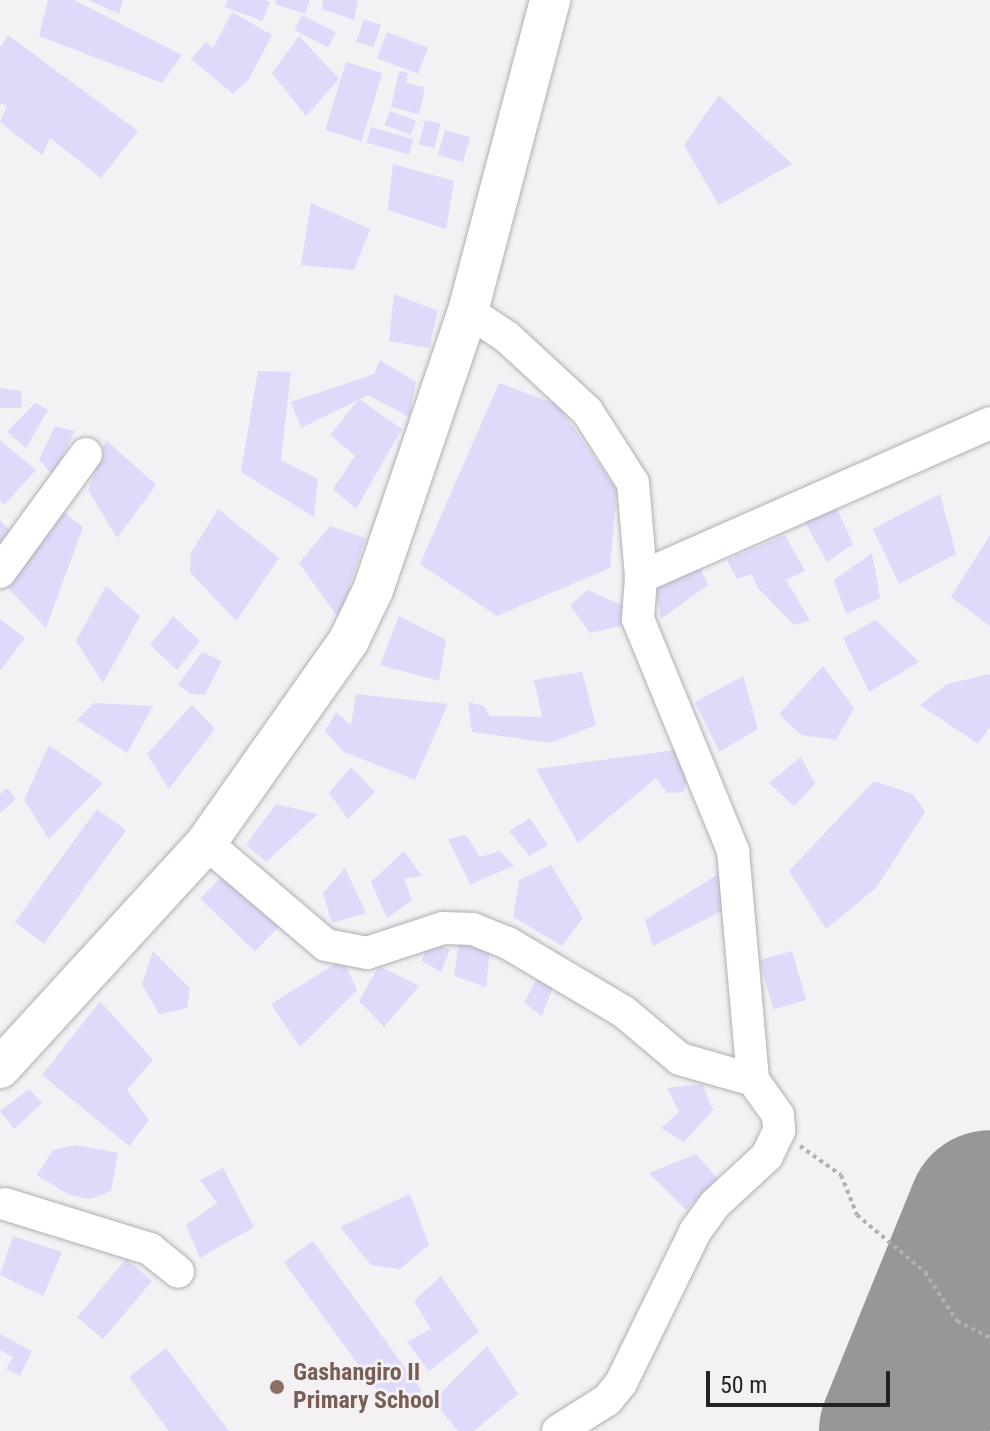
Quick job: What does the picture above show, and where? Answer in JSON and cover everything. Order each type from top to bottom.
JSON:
[{"type":"main road","points":[[0,1068],[206,843],[349,640],[373,590],[468,311],[550,0]]},
{"type":"street","points":[[468,311],[507,337],[587,411],[617,450],[633,483],[641,577],[638,619],[733,851],[753,1080],[778,1115],[779,1131],[767,1156],[715,1204],[695,1232],[621,1383],[607,1400],[558,1431]]},
{"type":"street","points":[[641,577],[990,423]]},
{"type":"street","points":[[0,572],[86,454]]},
{"type":"street","points":[[206,843],[326,945],[367,953],[443,928],[473,929],[508,943],[624,1012],[680,1059],[753,1080]]},
{"type":"street","points":[[2,1203],[150,1249],[178,1272]]},
{"type":"path","points":[[779,1131],[841,1175],[857,1215],[925,1272],[957,1321],[990,1338]]},
{"type":"building","points":[[48,0],[74,0],[182,55],[162,83],[39,36]]},
{"type":"building","points":[[88,0],[123,0],[119,14]]},
{"type":"building","points":[[228,0],[270,2],[262,21],[225,7]]},
{"type":"building","points":[[276,0],[310,0],[305,14],[275,4]]},
{"type":"building","points":[[323,0],[358,0],[354,20],[322,9]]},
{"type":"building","points":[[232,12],[272,35],[249,79],[233,94],[191,59],[206,42],[213,48]]},
{"type":"building","points":[[302,15],[336,32],[328,47],[294,30]]},
{"type":"building","points":[[364,19],[381,25],[373,48],[356,42]]},
{"type":"building","points":[[387,32],[428,48],[418,74],[377,58]]},
{"type":"building","points":[[8,35],[138,131],[101,178],[50,138],[42,155],[0,122],[7,106],[0,103],[0,47]]},
{"type":"building","points":[[299,36],[339,79],[306,116],[272,73]]},
{"type":"building","points":[[346,62],[382,73],[362,141],[325,130]]},
{"type":"building","points":[[399,71],[408,73],[406,83],[425,87],[419,114],[391,107]]},
{"type":"building","points":[[719,95],[792,164],[719,205],[684,145]]},
{"type":"building","points":[[390,111],[416,121],[411,135],[385,125]]},
{"type":"building","points":[[425,120],[441,124],[434,148],[419,144]]},
{"type":"building","points":[[371,127],[413,139],[409,155],[367,142]]},
{"type":"building","points":[[445,130],[470,137],[463,162],[438,155]]},
{"type":"building","points":[[393,164],[454,181],[446,229],[388,210]]},
{"type":"building","points":[[311,203],[370,229],[354,270],[301,265]]},
{"type":"building","points":[[394,294],[438,311],[429,348],[389,341]]},
{"type":"building","points":[[380,360],[416,382],[409,417],[368,395],[301,428],[291,402],[374,374]]},
{"type":"building","points":[[258,371],[291,372],[281,460],[318,479],[314,517],[241,472]]},
{"type":"building","points":[[499,383],[558,405],[617,490],[610,568],[497,616],[420,564]]},
{"type":"building","points":[[0,388],[21,391],[22,408],[0,408]]},
{"type":"building","points":[[359,399],[402,429],[356,509],[333,489],[355,456],[330,435]]},
{"type":"building","points":[[35,403],[48,410],[26,448],[7,432]]},
{"type":"building","points":[[55,426],[75,431],[53,475],[39,460]]},
{"type":"building","points":[[0,440],[36,470],[4,505],[0,501]]},
{"type":"building","points":[[106,440],[156,485],[117,538],[88,490]]},
{"type":"building","points":[[940,494],[956,554],[899,584],[873,529]]},
{"type":"building","points":[[834,503],[853,544],[827,562],[805,522]]},
{"type":"building","points":[[60,509],[83,527],[46,628],[6,586]]},
{"type":"building","points":[[218,509],[279,558],[236,621],[190,572],[191,553]]},
{"type":"building","points":[[0,520],[12,533],[0,546]]},
{"type":"building","points":[[330,526],[366,538],[339,619],[299,563]]},
{"type":"building","points":[[785,535],[805,571],[786,580],[810,620],[794,625],[758,588],[752,574],[737,579],[727,560]]},
{"type":"building","points":[[990,535],[990,626],[951,597]]},
{"type":"building","points":[[872,553],[880,598],[846,614],[834,580]]},
{"type":"building","points":[[698,563],[708,585],[661,619],[656,590]]},
{"type":"building","points":[[106,586],[140,616],[103,683],[76,641]]},
{"type":"building","points":[[588,590],[628,608],[625,625],[590,633],[570,605]]},
{"type":"building","points":[[173,616],[200,641],[177,670],[150,645]]},
{"type":"building","points":[[399,616],[446,640],[439,681],[380,665]]},
{"type":"building","points":[[0,619],[25,638],[0,671]]},
{"type":"building","points":[[876,620],[919,662],[869,692],[843,638]]},
{"type":"building","points":[[202,652],[222,661],[205,695],[191,694],[178,685]]},
{"type":"building","points":[[823,666],[854,708],[836,740],[801,735],[779,714]]},
{"type":"building","points":[[582,672],[596,725],[550,743],[472,732],[468,702],[484,706],[490,716],[542,717],[534,680]]},
{"type":"building","points":[[990,674],[990,727],[978,744],[920,705],[947,684]]},
{"type":"building","points":[[743,676],[758,729],[719,752],[695,702]]},
{"type":"building","points":[[356,694],[448,704],[415,780],[344,752],[325,731],[336,712],[351,725]]},
{"type":"building","points":[[94,703],[153,706],[127,753],[77,720]]},
{"type":"building","points":[[192,705],[215,729],[169,789],[147,754]]},
{"type":"building","points":[[49,745],[103,783],[49,839],[24,800]]},
{"type":"building","points":[[675,750],[688,771],[684,792],[667,793],[656,778],[578,843],[536,769]]},
{"type":"building","points":[[801,757],[815,784],[794,806],[769,783]]},
{"type":"building","points":[[351,767],[375,792],[348,819],[329,793]]},
{"type":"building","points":[[874,781],[913,794],[925,812],[876,888],[826,929],[789,871]]},
{"type":"building","points":[[7,788],[16,799],[0,813],[0,794]]},
{"type":"building","points":[[276,804],[318,814],[266,862],[246,845]]},
{"type":"building","points":[[97,809],[126,830],[44,943],[15,922]]},
{"type":"building","points":[[530,818],[548,845],[529,856],[509,831]]},
{"type":"building","points":[[466,835],[480,857],[500,851],[514,866],[470,884],[448,839]]},
{"type":"building","points":[[404,851],[422,876],[404,879],[412,900],[387,918],[371,882]]},
{"type":"building","points":[[551,865],[583,918],[562,946],[513,917],[519,880]]},
{"type":"building","points":[[345,868],[366,913],[332,923],[323,893]]},
{"type":"building","points":[[228,870],[283,923],[255,952],[200,899]]},
{"type":"building","points":[[720,873],[728,908],[653,946],[645,920]]},
{"type":"building","points":[[459,941],[490,950],[486,987],[454,976]]},
{"type":"building","points":[[427,943],[450,949],[441,972],[422,961]]},
{"type":"building","points":[[153,951],[190,988],[187,1008],[159,1014],[142,984]]},
{"type":"building","points":[[792,951],[806,1000],[773,1009],[759,960]]},
{"type":"building","points":[[343,959],[357,990],[300,1047],[271,1004]]},
{"type":"building","points":[[379,966],[419,986],[384,1027],[359,1001]]},
{"type":"building","points":[[540,972],[555,982],[542,1016],[524,1003]]},
{"type":"building","points":[[100,1001],[153,1060],[127,1090],[149,1120],[129,1146],[42,1075]]},
{"type":"building","points":[[702,1084],[713,1110],[684,1142],[661,1128],[679,1112],[667,1088]]},
{"type":"building","points":[[29,1089],[42,1103],[14,1129],[0,1111]]},
{"type":"building","points":[[76,1145],[118,1153],[111,1191],[90,1199],[69,1195],[37,1175],[53,1150]]},
{"type":"building","points":[[696,1154],[718,1179],[686,1210],[649,1173]]},
{"type":"building","points":[[223,1168],[254,1227],[200,1258],[186,1225],[217,1203],[200,1180]]},
{"type":"building","points":[[410,1194],[429,1245],[400,1269],[371,1265],[340,1227]]},
{"type":"building","points":[[13,1236],[62,1252],[43,1296],[0,1275]]},
{"type":"building","points":[[313,1241],[422,1391],[393,1412],[284,1262]]},
{"type":"building","points":[[126,1259],[152,1281],[103,1339],[77,1317]]},
{"type":"building","points":[[441,1276],[479,1332],[429,1371],[407,1342],[431,1329],[414,1301]]},
{"type":"building","points":[[0,1334],[32,1351],[20,1376],[6,1369],[13,1357],[0,1350]]},
{"type":"building","points":[[487,1346],[518,1394],[474,1431],[458,1431],[433,1401]]},
{"type":"building","points":[[166,1348],[229,1431],[169,1431],[129,1377]]},
{"type":"runway","points":[[901,1431],[990,1212]]},
{"type":"place","name":"Gashangiro II Primary School","points":[[277,1387]]}]
